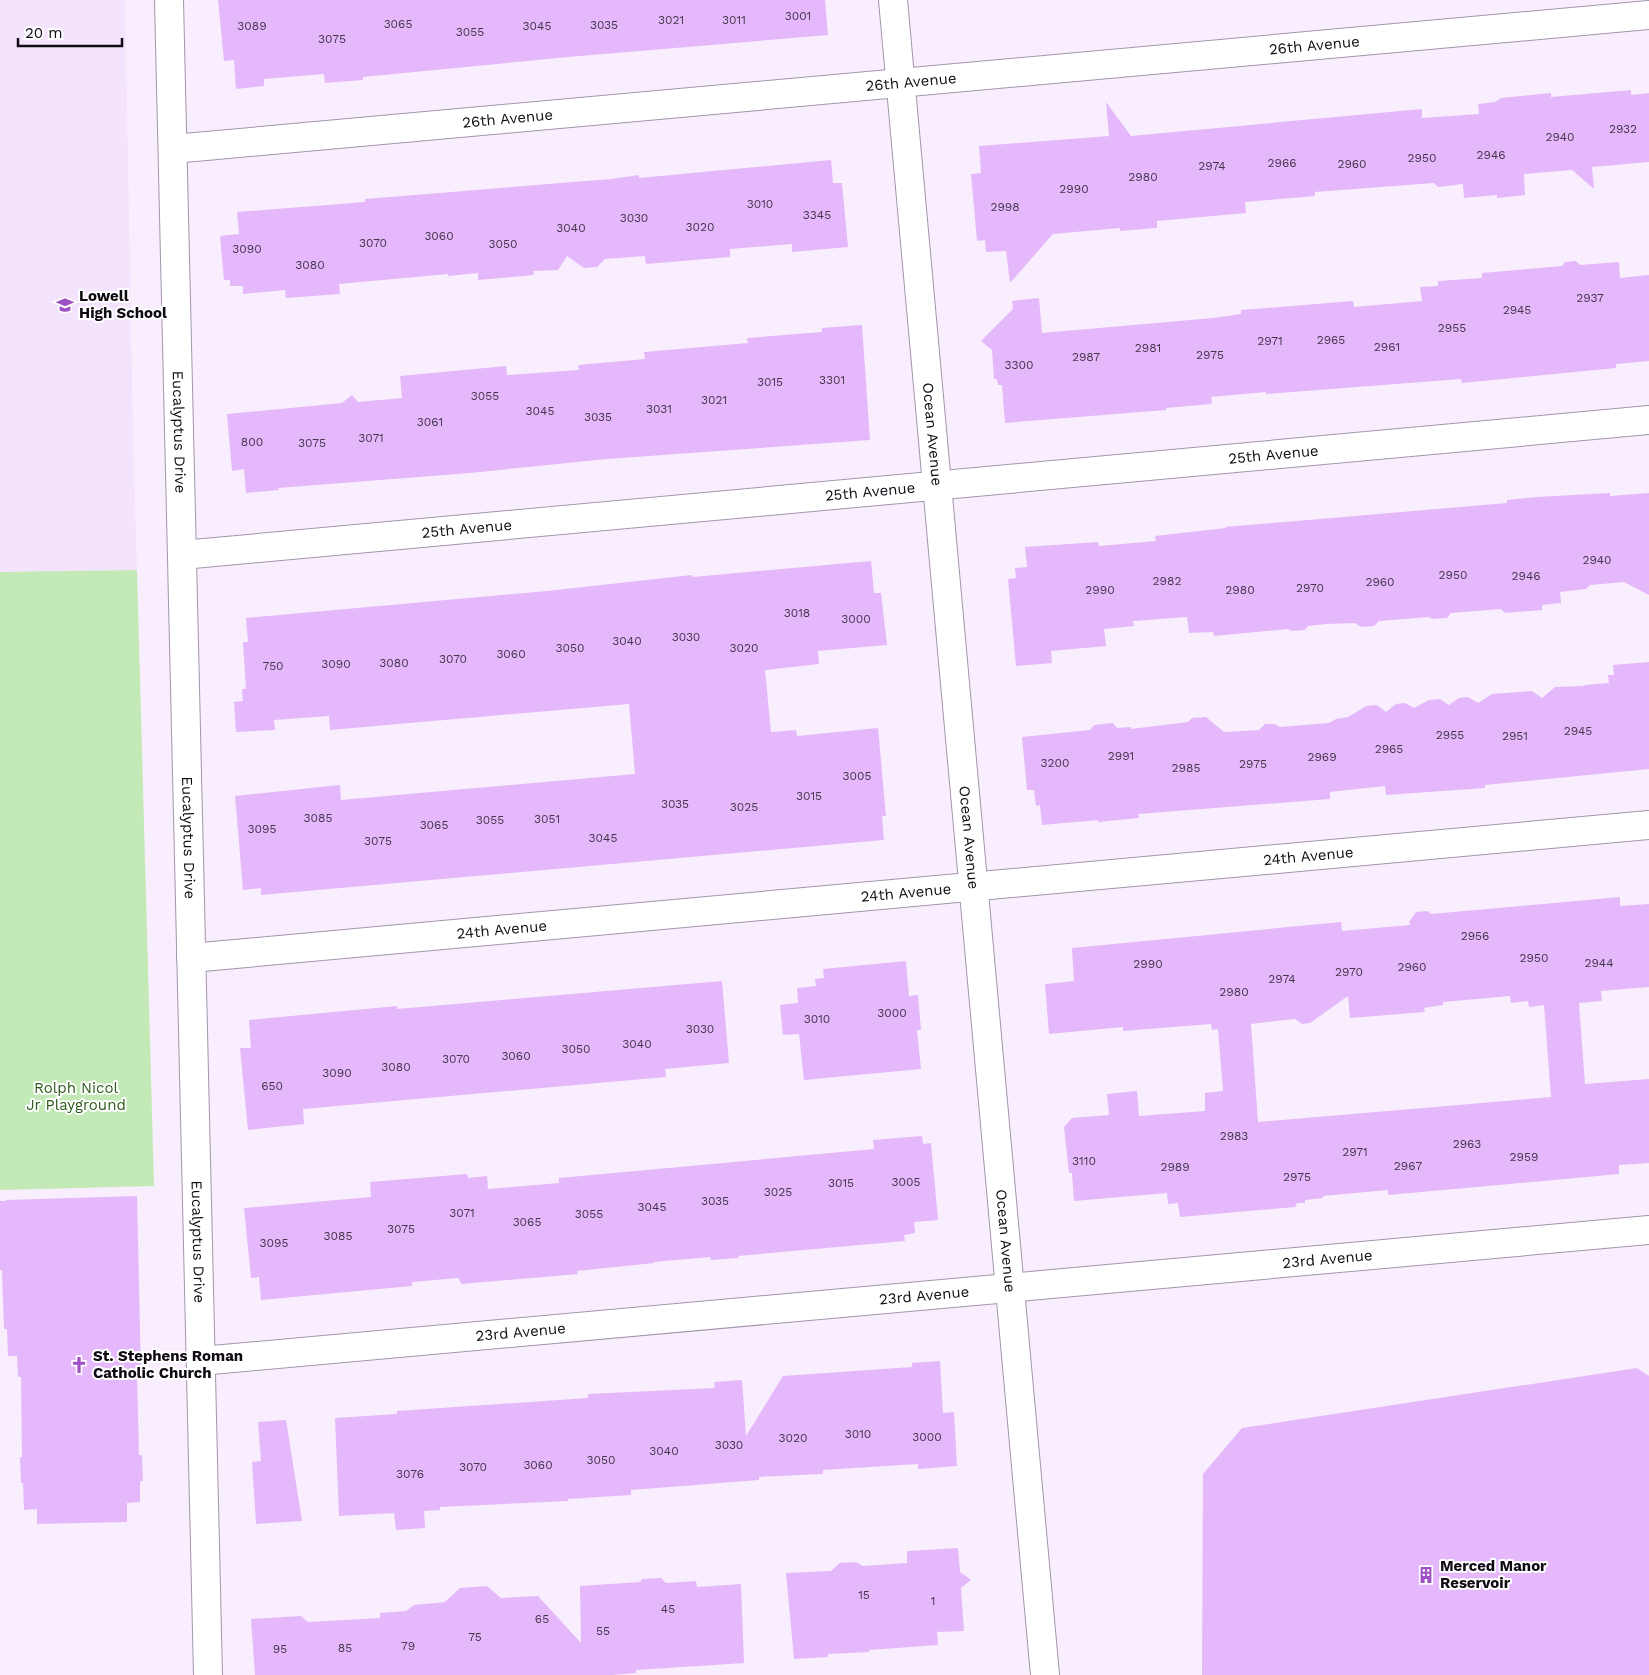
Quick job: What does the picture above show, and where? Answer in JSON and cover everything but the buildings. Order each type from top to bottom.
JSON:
[{"type":"street","name":"Eucalyptus Drive","points":[[169,0],[208,1675]]},
{"type":"street","name":"Ocean Avenue","points":[[893,0],[1045,1675]]},
{"type":"street","name":"26th Avenue","points":[[173,149],[1649,15]]},
{"type":"street","name":"25th Avenue","points":[[182,555],[1649,420]]},
{"type":"street","name":"24th Avenue","points":[[191,958],[1649,825]]},
{"type":"street","name":"23rd Avenue","points":[[201,1361],[1649,1230]]},
{"type":"shaded area","name":"Lowell High School","points":[[0,0],[125,0],[137,570],[0,572]]},
{"type":"green space","name":"Rolph Nicol Jr Playground","points":[[137,570],[154,1186],[0,1190],[0,572]]},
{"type":"place","name":"Lowell High School","points":[[65,305]]},
{"type":"place","name":"St. Stephens Roman Catholic Church","points":[[79,1365]]},
{"type":"place","name":"Merced Manor Reservoir","points":[[1426,1575]]}]
